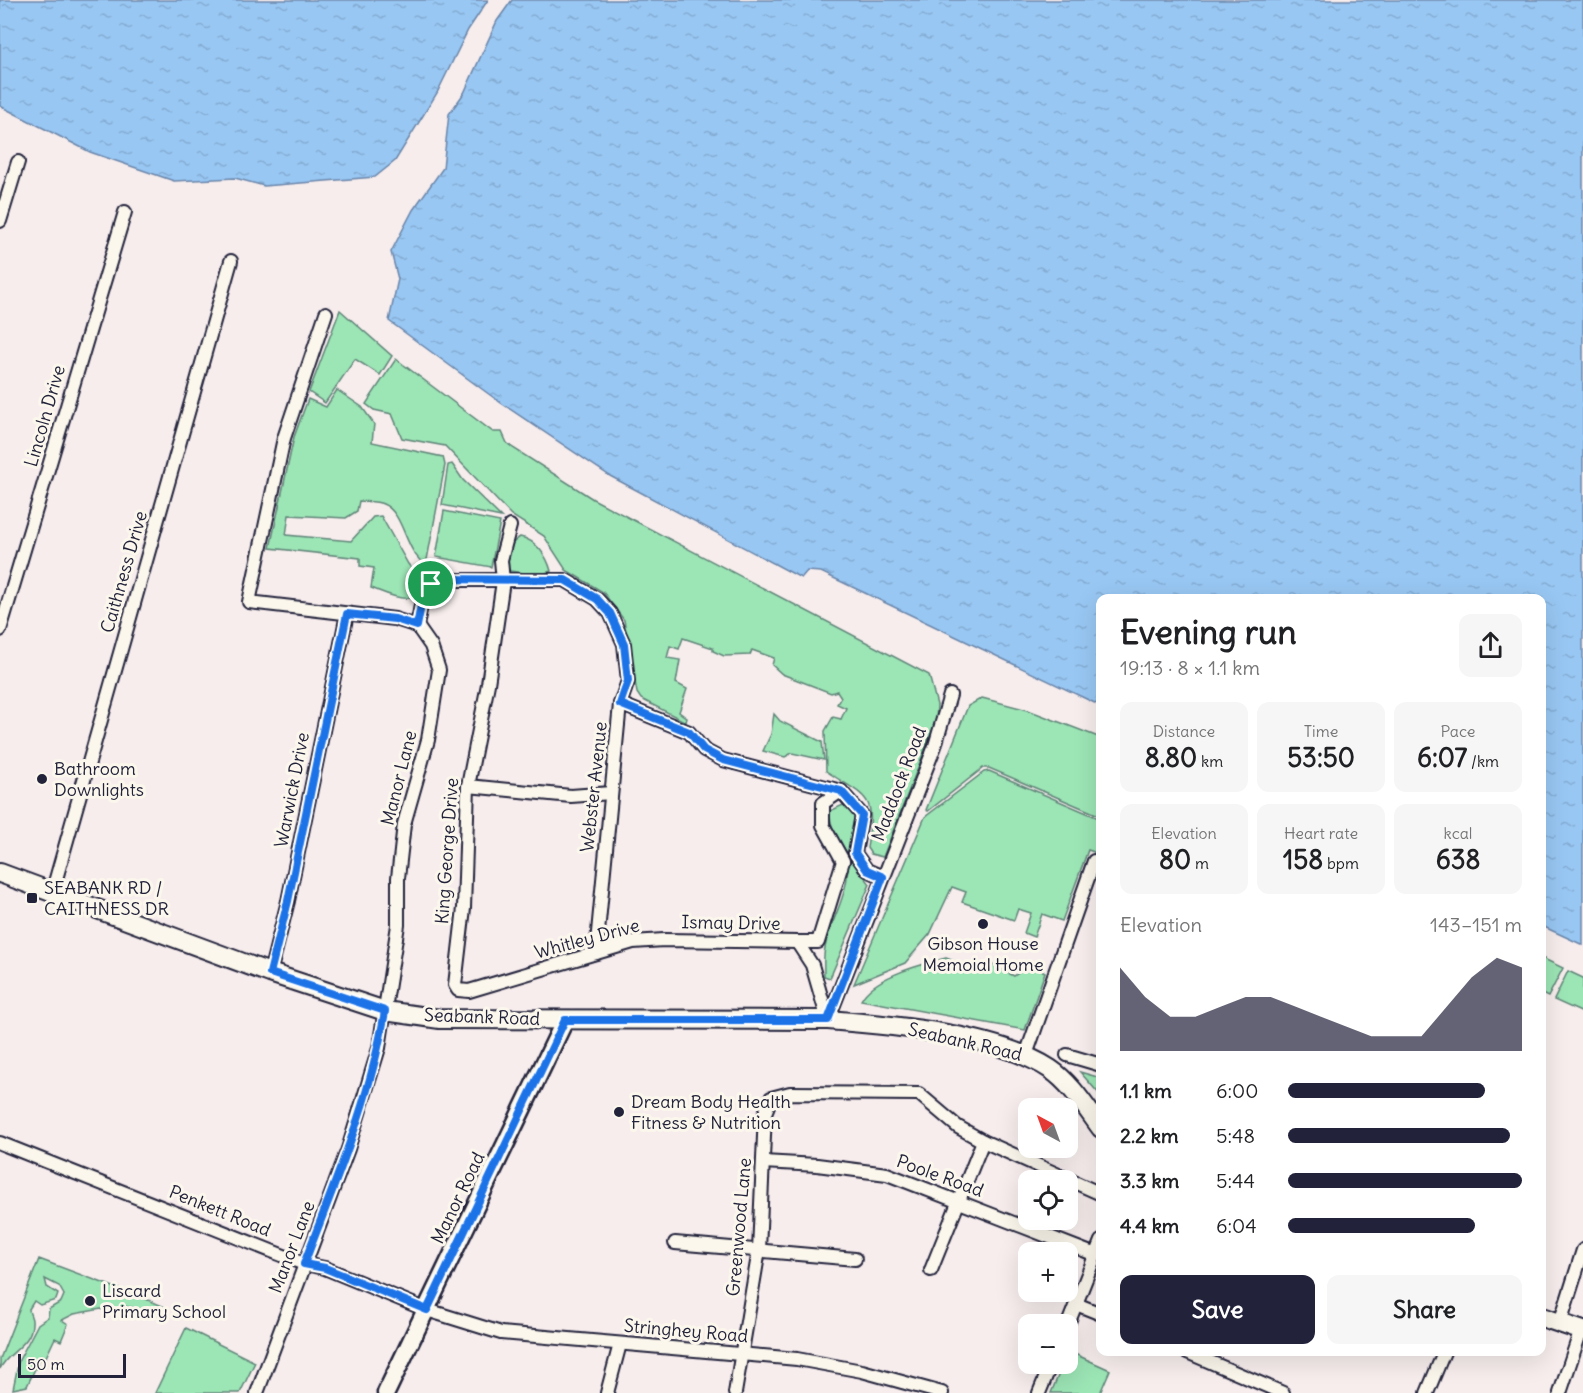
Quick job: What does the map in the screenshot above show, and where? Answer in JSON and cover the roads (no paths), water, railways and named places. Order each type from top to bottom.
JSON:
[{"type":"main road","name":"Seabank Road","points":[[0,873],[270,973],[385,1011],[440,1019],[828,1020],[891,1025],[944,1034],[1026,1055],[1052,1071],[1078,1097],[1096,1121]]},
{"type":"main road","name":"Manor Road","points":[[386,1393],[565,1020]]},
{"type":"main road","points":[[1546,1318],[1582,1331]]},
{"type":"street","points":[[0,221],[18,162]]},
{"type":"street","name":"Lincoln Drive","points":[[0,630],[125,212]]},
{"type":"street","name":"Caithness Drive","points":[[52,893],[231,261]]},
{"type":"street","points":[[327,313],[284,438],[249,602],[395,619],[417,626],[423,595],[435,579],[503,580]]},
{"type":"street","name":"King George Drive","points":[[510,526],[501,560],[503,580],[488,684],[468,786],[464,908],[454,985],[458,990],[469,991],[520,977]]},
{"type":"street","name":"Webster Avenue","points":[[503,580],[565,580],[597,599],[610,613],[624,644],[628,681],[620,704],[596,953]]},
{"type":"street","name":"Warwick Drive","points":[[270,973],[288,901],[347,614]]},
{"type":"street","name":"Manor Lane","points":[[257,1393],[348,1149],[379,1048],[398,925],[398,878],[404,824],[428,740],[440,670],[431,645],[417,626]]},
{"type":"street","name":"Maddock Road","points":[[828,1020],[935,746],[950,695]]},
{"type":"street","points":[[620,704],[689,732],[704,750],[723,760],[841,791],[862,815],[855,853],[867,870],[883,877]]},
{"type":"street","points":[[468,786],[571,796],[611,793]]},
{"type":"street","points":[[797,942],[818,942],[843,861],[823,825],[823,803],[841,791]]},
{"type":"street","points":[[1026,1055],[1094,861]]},
{"type":"street","name":"Whitley Drive","points":[[520,977],[633,942],[664,939]]},
{"type":"street","name":"Ismay Drive","points":[[664,939],[797,942]]},
{"type":"street","points":[[797,942],[812,965],[828,1020]]},
{"type":"street","points":[[1067,1055],[1096,1064]]},
{"type":"street","name":"Greenwood Lane","points":[[735,1393],[759,1250],[765,1113],[771,1098],[790,1093],[919,1094],[958,1127],[983,1142],[1096,1192]]},
{"type":"street","points":[[931,1270],[983,1142]]},
{"type":"street","name":"Penkett Road","points":[[0,1143],[304,1264],[325,1268],[427,1310]]},
{"type":"street","name":"Poole Road","points":[[763,1162],[818,1165],[887,1174],[1096,1255]]},
{"type":"street","points":[[675,1243],[855,1259]]},
{"type":"street","points":[[1560,1323],[1583,1250]]},
{"type":"street","points":[[1072,1314],[1096,1255]]},
{"type":"street","points":[[1076,1304],[1096,1312]]},
{"type":"street","name":"Stringhey Road","points":[[427,1310],[501,1333],[797,1359],[862,1371],[942,1393]]},
{"type":"street","points":[[1560,1393],[1582,1331]]},
{"type":"street","points":[[607,1393],[620,1344]]},
{"type":"street","points":[[1196,1356],[1283,1393]]},
{"type":"street","points":[[1427,1393],[1442,1356]]},
{"type":"street","points":[[1039,1393],[1047,1374]]},
{"type":"water","points":[[0,0],[488,0],[468,30],[437,93],[395,161],[375,177],[264,186],[235,178],[174,181],[90,152],[0,106]]},
{"type":"water","points":[[512,0],[1583,0],[1583,945],[1546,928],[1546,594],[1096,594],[1096,704],[821,572],[807,571],[801,578],[610,476],[501,403],[389,321],[398,279],[391,252],[413,210],[443,168],[449,114],[464,93],[497,21]]},
{"type":"place","name":"Bathroom Downlights","points":[[42,779]]},
{"type":"place","name":"SEABANK RD / CAITHNESS DR","points":[[32,898]]},
{"type":"place","name":"Gibson House Memoial Home","points":[[983,924]]},
{"type":"place","name":"Dream Body Health Fitness & Nutrition","points":[[619,1112]]},
{"type":"place","name":"Liscard Primary School","points":[[90,1301]]}]
